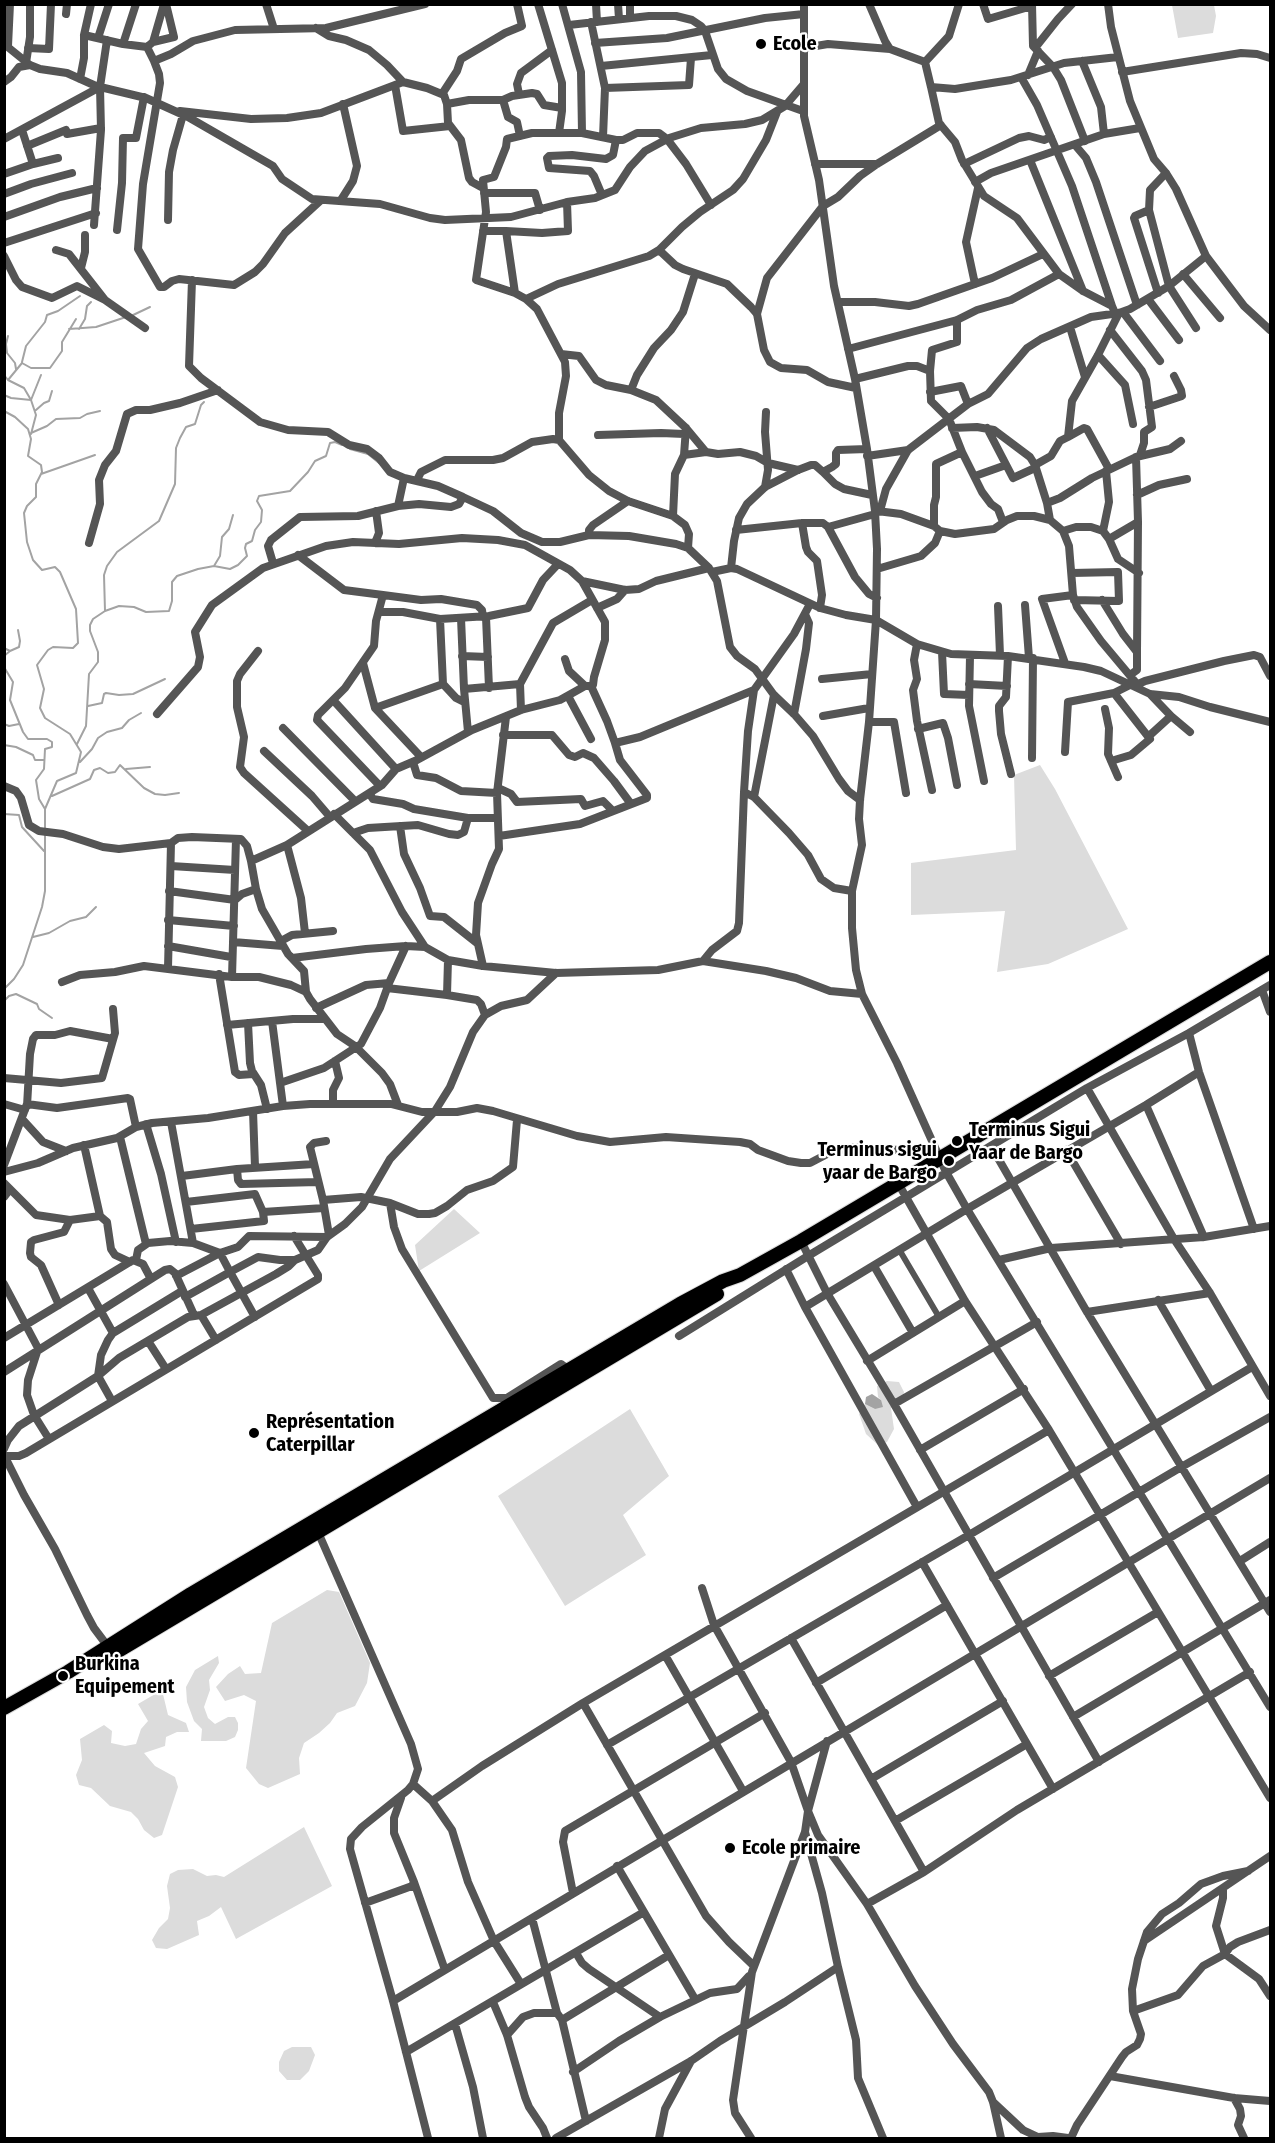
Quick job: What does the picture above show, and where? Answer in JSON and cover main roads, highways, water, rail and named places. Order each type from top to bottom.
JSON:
[{"type":"highway","points":[[4,1718],[111,1650],[201,1588],[680,1304],[723,1281],[740,1275],[801,1241],[898,1184],[938,1154],[1270,962]]},
{"type":"highway","points":[[4,1708],[318,1532],[726,1288],[740,1275]]},
{"type":"waterway","points":[[22,362],[26,346],[45,322],[47,315],[58,311],[80,296]]},
{"type":"waterway","points":[[79,329],[85,319],[87,306],[91,302]]},
{"type":"waterway","points":[[131,316],[150,307]]},
{"type":"waterway","points":[[69,329],[96,327],[126,317]]},
{"type":"waterway","points":[[8,380],[22,363],[31,368],[50,368],[62,351],[62,342],[76,319]]},
{"type":"waterway","points":[[8,336],[7,353],[15,363],[16,369]]},
{"type":"waterway","points":[[4,375],[8,380],[24,388],[31,400],[36,415],[31,434]]},
{"type":"waterway","points":[[4,395],[31,400],[41,375]]},
{"type":"waterway","points":[[36,410],[49,401],[52,391]]},
{"type":"waterway","points":[[105,611],[104,575],[107,566],[117,552],[159,521],[175,484],[176,448],[186,427],[195,424],[204,402]]},
{"type":"waterway","points":[[4,411],[28,429],[31,439],[28,456],[41,465],[42,472],[36,484],[36,497],[24,513],[27,542],[33,560],[42,570],[55,567],[60,572],[76,609],[78,643],[73,648],[53,647],[37,665],[44,689],[40,708],[45,718],[70,734],[81,752],[76,773],[57,781],[45,809],[45,891],[42,907],[23,965],[4,989]]},
{"type":"waterway","points":[[31,433],[56,419],[80,418],[100,411]]},
{"type":"waterway","points":[[77,744],[86,726],[89,674],[98,662],[98,652],[90,631],[93,619],[119,606],[134,607],[146,612],[169,611],[172,601],[172,582],[177,576],[214,566],[230,569],[238,565],[247,556],[246,544],[252,541],[255,530],[261,522],[262,510],[257,501],[259,496],[290,491],[315,461],[326,456],[330,443],[335,442],[342,445]]},
{"type":"waterway","points":[[350,449],[368,454],[379,463]]},
{"type":"waterway","points":[[41,474],[95,455]]},
{"type":"waterway","points":[[214,566],[220,556],[222,537],[229,529],[233,515]]},
{"type":"waterway","points":[[10,651],[19,647],[18,630]]},
{"type":"waterway","points":[[4,648],[10,651],[4,656]]},
{"type":"waterway","points":[[4,667],[13,682],[10,700],[23,732],[28,739],[47,739],[52,742],[52,747],[45,749],[44,769],[36,780],[39,799],[45,809]]},
{"type":"waterway","points":[[88,706],[102,703],[106,693],[133,694],[165,679]]},
{"type":"waterway","points":[[80,762],[98,738],[107,732],[122,728],[129,720],[141,713]]},
{"type":"waterway","points":[[4,724],[9,726],[19,724]]},
{"type":"waterway","points":[[4,745],[16,747],[33,755],[35,760],[44,760]]},
{"type":"waterway","points":[[52,796],[90,779],[94,770],[100,768],[108,773],[115,772],[120,765],[144,788],[155,794],[179,793]]},
{"type":"waterway","points":[[126,769],[150,767]]},
{"type":"waterway","points":[[4,814],[19,815],[22,827],[44,851]]},
{"type":"waterway","points":[[33,937],[49,933],[70,921],[86,917],[96,907]]},
{"type":"waterway","points":[[4,1001],[16,994],[37,1004],[39,1009],[52,1018]]},
{"type":"place","name":"Ecole","points":[[761,44]]},
{"type":"place","name":"Terminus Sigui Yaar de Bargo","points":[[957,1141]]},
{"type":"place","name":"Terminus sigui yaar de Bargo","points":[[949,1161]]},
{"type":"place","name":"Représentation Caterpillar","points":[[254,1433]]},
{"type":"place","name":"Burkina Equipement","points":[[63,1676]]},
{"type":"place","name":"Ecole primaire","points":[[730,1848]]}]
